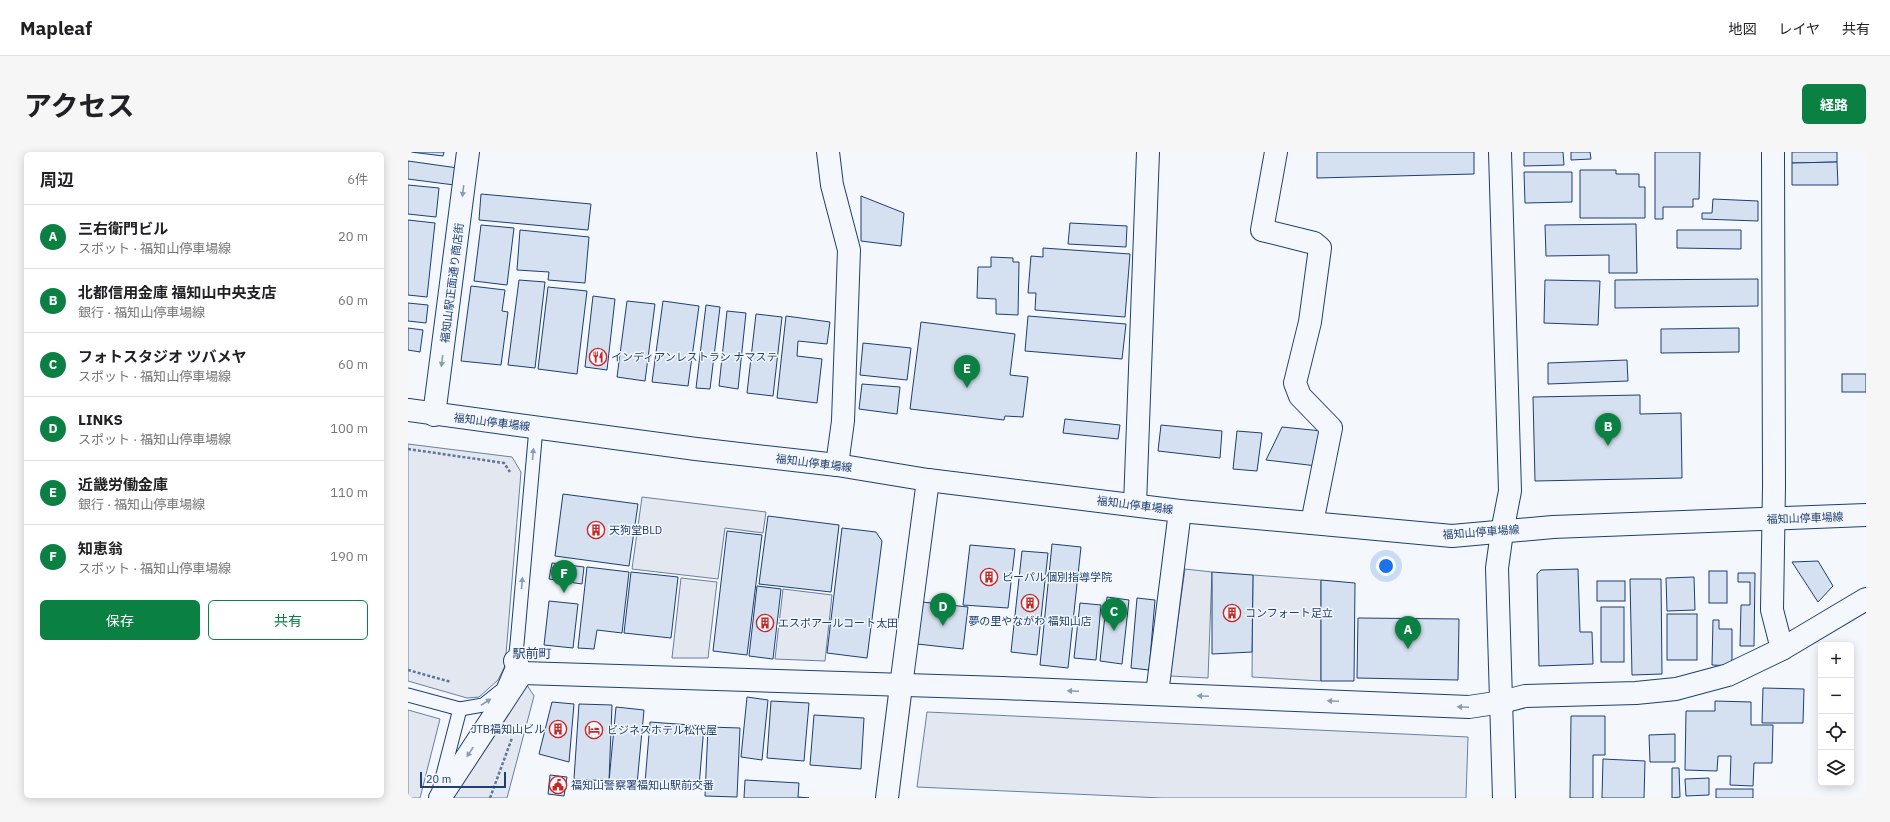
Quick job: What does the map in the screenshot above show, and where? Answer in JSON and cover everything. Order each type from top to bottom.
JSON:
[{"type":"street","name":"福知山駅正面通り商店街","points":[[434,415],[468,152]]},
{"type":"street","points":[[828,152],[832,184],[849,250],[843,421],[837,465]]},
{"type":"street","points":[[1135,505],[1148,152]]},
{"type":"street","points":[[1276,152],[1262,230],[1314,243],[1320,248],[1310,322],[1295,383],[1300,396],[1331,428],[1312,524]]},
{"type":"street","points":[[1500,152],[1510,490],[1497,568],[1504,798]]},
{"type":"street","points":[[1773,152],[1772,610],[1782,649]]},
{"type":"street","name":"福知山停車場線","points":[[408,410],[434,415],[696,449],[837,465],[928,480],[1180,511],[1452,536],[1553,527],[1866,515]]},
{"type":"street","points":[[887,798],[928,480]]},
{"type":"street","points":[[1157,694],[1180,511]]},
{"type":"street","points":[[440,798],[518,667],[901,686],[1157,694],[1469,707],[1502,702],[1525,696],[1636,693],[1676,689],[1728,675],[1782,649],[1866,599]]},
{"type":"lane","points":[[408,695],[460,709],[483,705],[503,689],[518,667],[536,428]]},
{"type":"lane","points":[[437,798],[460,709]]},
{"type":"path","points":[[408,449],[504,463],[513,475]]},
{"type":"path","points":[[408,670],[452,682]]},
{"type":"path","points":[[490,798],[514,733]]},
{"type":"shaded area","points":[[408,444],[512,457],[521,472],[505,666],[498,680],[479,697],[467,698],[408,681]]},
{"type":"shaded area","points":[[642,497],[766,512],[763,533],[725,528],[718,579],[632,569]]},
{"type":"shaded area","points":[[1185,569],[1212,572],[1208,678],[1170,676]]},
{"type":"shaded area","points":[[1253,575],[1321,580],[1321,681],[1252,677]]},
{"type":"shaded area","points":[[681,578],[717,582],[708,658],[672,658]]},
{"type":"shaded area","points":[[783,589],[832,595],[825,661],[775,659]]},
{"type":"shaded area","points":[[527,685],[534,696],[507,798],[447,798]]},
{"type":"shaded area","points":[[408,710],[440,719],[420,798],[408,798]]},
{"type":"shaded area","points":[[927,712],[1468,737],[1466,798],[1162,798],[917,787]]},
{"type":"building","points":[[411,152],[444,152],[443,156]]},
{"type":"building","points":[[1317,152],[1474,152],[1474,174],[1317,178]]},
{"type":"building","points":[[1524,152],[1563,152],[1564,165],[1524,166]]},
{"type":"building","points":[[1571,152],[1590,152],[1591,159],[1571,160]]},
{"type":"building","points":[[1655,152],[1700,152],[1699,199],[1693,199],[1693,207],[1663,207],[1663,219],[1655,219]]},
{"type":"building","points":[[1792,152],[1837,152],[1837,162],[1792,163]]},
{"type":"building","points":[[408,161],[465,169],[462,186],[408,179]]},
{"type":"building","points":[[1837,162],[1838,185],[1792,185],[1792,163]]},
{"type":"building","points":[[1580,170],[1616,170],[1616,174],[1639,174],[1639,187],[1645,187],[1645,218],[1580,218]]},
{"type":"building","points":[[1524,172],[1572,172],[1572,202],[1525,203]]},
{"type":"building","points":[[408,185],[439,188],[436,217],[408,214]]},
{"type":"building","points":[[481,194],[591,204],[588,230],[479,220]]},
{"type":"building","points":[[861,196],[904,213],[901,246],[861,241]]},
{"type":"building","points":[[1713,199],[1758,201],[1758,221],[1702,219],[1702,213],[1712,213]]},
{"type":"building","points":[[408,220],[435,223],[427,297],[408,295]]},
{"type":"building","points":[[1070,223],[1127,226],[1126,247],[1068,244]]},
{"type":"building","points":[[1636,224],[1637,273],[1609,273],[1609,255],[1546,256],[1545,225]]},
{"type":"building","points":[[481,225],[514,228],[507,285],[474,281]]},
{"type":"building","points":[[520,230],[589,237],[585,283],[548,280],[549,272],[517,270]]},
{"type":"building","points":[[1677,230],[1741,230],[1741,249],[1677,248]]},
{"type":"building","points":[[1043,248],[1130,254],[1125,317],[1035,310],[1036,293],[1028,293],[1031,256],[1043,257]]},
{"type":"building","points":[[991,257],[1013,258],[1013,262],[1019,262],[1018,315],[996,314],[996,299],[977,298],[978,267],[991,267]]},
{"type":"building","points":[[1758,279],[1758,306],[1615,308],[1615,280]]},
{"type":"building","points":[[519,280],[545,282],[535,368],[508,365]]},
{"type":"building","points":[[1545,280],[1600,281],[1598,325],[1544,323]]},
{"type":"building","points":[[471,286],[505,290],[502,311],[508,312],[501,365],[461,361]]},
{"type":"building","points":[[548,287],[587,291],[577,374],[538,369]]},
{"type":"building","points":[[593,296],[615,299],[607,370],[585,367]]},
{"type":"building","points":[[627,301],[655,304],[645,381],[617,377]]},
{"type":"building","points":[[663,301],[699,306],[688,386],[652,382]]},
{"type":"building","points":[[408,303],[428,305],[426,323],[408,321]]},
{"type":"building","points":[[706,305],[720,307],[710,389],[696,388]]},
{"type":"building","points":[[727,311],[746,313],[738,389],[719,386]]},
{"type":"building","points":[[756,314],[782,317],[773,396],[747,393]]},
{"type":"building","points":[[786,316],[830,322],[827,344],[798,341],[797,356],[822,359],[817,403],[777,398]]},
{"type":"building","points":[[1028,316],[1126,324],[1122,359],[1025,351]]},
{"type":"building","points":[[921,322],[1015,334],[1010,375],[1028,377],[1023,417],[1005,416],[1004,420],[910,409]]},
{"type":"building","points":[[408,328],[423,330],[420,352],[408,350]]},
{"type":"building","points":[[1739,328],[1739,352],[1661,353],[1661,329]]},
{"type":"building","points":[[863,343],[911,348],[907,380],[860,375]]},
{"type":"building","points":[[1627,360],[1628,381],[1548,384],[1548,363]]},
{"type":"building","points":[[1842,374],[1866,374],[1866,392],[1842,392]]},
{"type":"building","points":[[862,384],[900,387],[897,414],[859,409]]},
{"type":"building","points":[[1640,395],[1640,414],[1681,413],[1682,478],[1535,481],[1533,397]]},
{"type":"building","points":[[1065,419],[1120,425],[1118,439],[1063,433]]},
{"type":"building","points":[[1161,425],[1222,431],[1220,458],[1158,451]]},
{"type":"building","points":[[1282,427],[1322,431],[1317,466],[1266,460]]},
{"type":"building","points":[[1237,431],[1262,433],[1257,471],[1233,469]]},
{"type":"building","name":"天狗堂BLD","points":[[563,494],[638,504],[629,566],[555,556]]},
{"type":"building","points":[[768,516],[839,525],[831,592],[759,584]]},
{"type":"building","points":[[842,528],[876,532],[882,541],[867,658],[827,653]]},
{"type":"building","points":[[727,531],[762,535],[747,655],[713,651]]},
{"type":"building","points":[[1052,544],[1081,547],[1068,668],[1040,665]]},
{"type":"building","name":"ビーパル個別指導学院","points":[[970,545],[1015,549],[1008,608],[963,605]]},
{"type":"building","name":"夢の里やながわ 福知山店","points":[[1022,551],[1048,553],[1037,655],[1011,652]]},
{"type":"building","points":[[1818,561],[1833,586],[1818,602],[1792,562]]},
{"type":"building","points":[[552,563],[584,567],[582,584],[549,579]]},
{"type":"building","points":[[587,567],[629,572],[622,633],[597,630],[594,649],[578,648]]},
{"type":"building","points":[[1578,569],[1580,632],[1592,632],[1593,664],[1539,666],[1537,574],[1541,570]]},
{"type":"building","points":[[1709,571],[1727,571],[1727,603],[1709,603]]},
{"type":"building","points":[[631,572],[678,577],[671,638],[624,633]]},
{"type":"building","name":"コンフォート足立","points":[[1212,572],[1253,575],[1252,652],[1212,654]]},
{"type":"building","points":[[1738,573],[1755,573],[1754,646],[1740,646],[1741,605],[1750,605],[1750,582],[1738,582]]},
{"type":"building","points":[[1694,577],[1695,610],[1667,611],[1666,578]]},
{"type":"building","points":[[1630,579],[1661,579],[1662,674],[1632,675]]},
{"type":"building","points":[[1321,580],[1355,583],[1354,681],[1321,681]]},
{"type":"building","points":[[1597,581],[1625,581],[1625,601],[1597,601]]},
{"type":"building","name":"エスポアールコート太田","points":[[757,586],[781,589],[773,659],[749,656]]},
{"type":"building","points":[[1107,597],[1129,600],[1122,664],[1100,661]]},
{"type":"building","points":[[1137,598],[1155,600],[1149,670],[1131,668]]},
{"type":"building","points":[[549,601],[578,604],[573,648],[544,645]]},
{"type":"building","points":[[922,602],[968,607],[963,649],[917,644]]},
{"type":"building","points":[[1080,603],[1101,605],[1096,660],[1074,658]]},
{"type":"building","points":[[1601,607],[1624,607],[1624,662],[1601,662]]},
{"type":"building","points":[[1667,614],[1697,614],[1697,660],[1667,660]]},
{"type":"building","points":[[1358,618],[1459,619],[1458,680],[1357,678]]},
{"type":"building","points":[[1713,620],[1719,620],[1719,629],[1732,629],[1732,666],[1712,665]]},
{"type":"building","points":[[1763,688],[1804,689],[1803,723],[1762,723]]},
{"type":"building","points":[[747,697],[768,700],[762,760],[741,757]]},
{"type":"building","points":[[771,701],[809,703],[804,761],[767,758]]},
{"type":"building","points":[[1715,701],[1751,702],[1751,725],[1773,725],[1772,763],[1754,763],[1753,786],[1730,785],[1731,756],[1718,756],[1717,771],[1685,770],[1686,711],[1715,711]]},
{"type":"building","name":"JTB福知山ビル","points":[[552,702],[574,704],[569,762],[539,754]]},
{"type":"building","points":[[579,704],[612,705],[609,781],[574,779]]},
{"type":"building","points":[[616,707],[644,710],[637,784],[609,781]]},
{"type":"building","points":[[814,715],[864,718],[861,769],[810,765]]},
{"type":"building","points":[[1571,716],[1605,716],[1605,755],[1593,755],[1593,798],[1570,798]]},
{"type":"building","points":[[650,722],[704,726],[699,787],[645,783]]},
{"type":"building","points":[[708,727],[740,728],[737,797],[705,796]]},
{"type":"building","points":[[1675,734],[1675,762],[1650,762],[1649,735]]},
{"type":"building","points":[[1603,759],[1645,761],[1644,798],[1602,798]]},
{"type":"building","points":[[1672,768],[1679,768],[1680,797],[1672,798]]},
{"type":"building","points":[[550,775],[567,777],[564,796],[548,794]]},
{"type":"building","points":[[1709,778],[1709,795],[1686,796],[1685,779]]},
{"type":"building","points":[[745,780],[799,783],[798,797],[809,798],[744,798]]},
{"type":"building","points":[[1716,789],[1753,789],[1753,798],[1716,798]]},
{"type":"place","name":"インディアンレストラン ナマステ","points":[[598,357]]},
{"type":"place","name":"近畿労働金庫","points":[[967,388]]},
{"type":"place","name":"北都信用金庫 福知山中央支店","points":[[1608,446]]},
{"type":"place","name":"天狗堂BLD","points":[[596,530]]},
{"type":"place","name":"ビーパル個別指導学院","points":[[989,577]]},
{"type":"place","name":"知恵翁","points":[[564,593]]},
{"type":"place","name":"夢の里やながわ 福知山店","points":[[1030,603]]},
{"type":"place","name":"コンフォート足立","points":[[1232,613]]},
{"type":"place","name":"エスポアールコート太田","points":[[765,623]]},
{"type":"place","name":"LINKS","points":[[943,626]]},
{"type":"place","name":"フォトスタジオ ツバメヤ","points":[[1114,631]]},
{"type":"place","name":"三右衛門ビル","points":[[1408,649]]},
{"type":"place","name":"JTB福知山ビル","points":[[558,729]]},
{"type":"place","name":"ビジネスホテル松代屋","points":[[594,730]]},
{"type":"place","name":"福知山警察署福知山駅前交番","points":[[558,785]]},
{"type":"district","name":"駅前町","points":[[532,653]]}]
